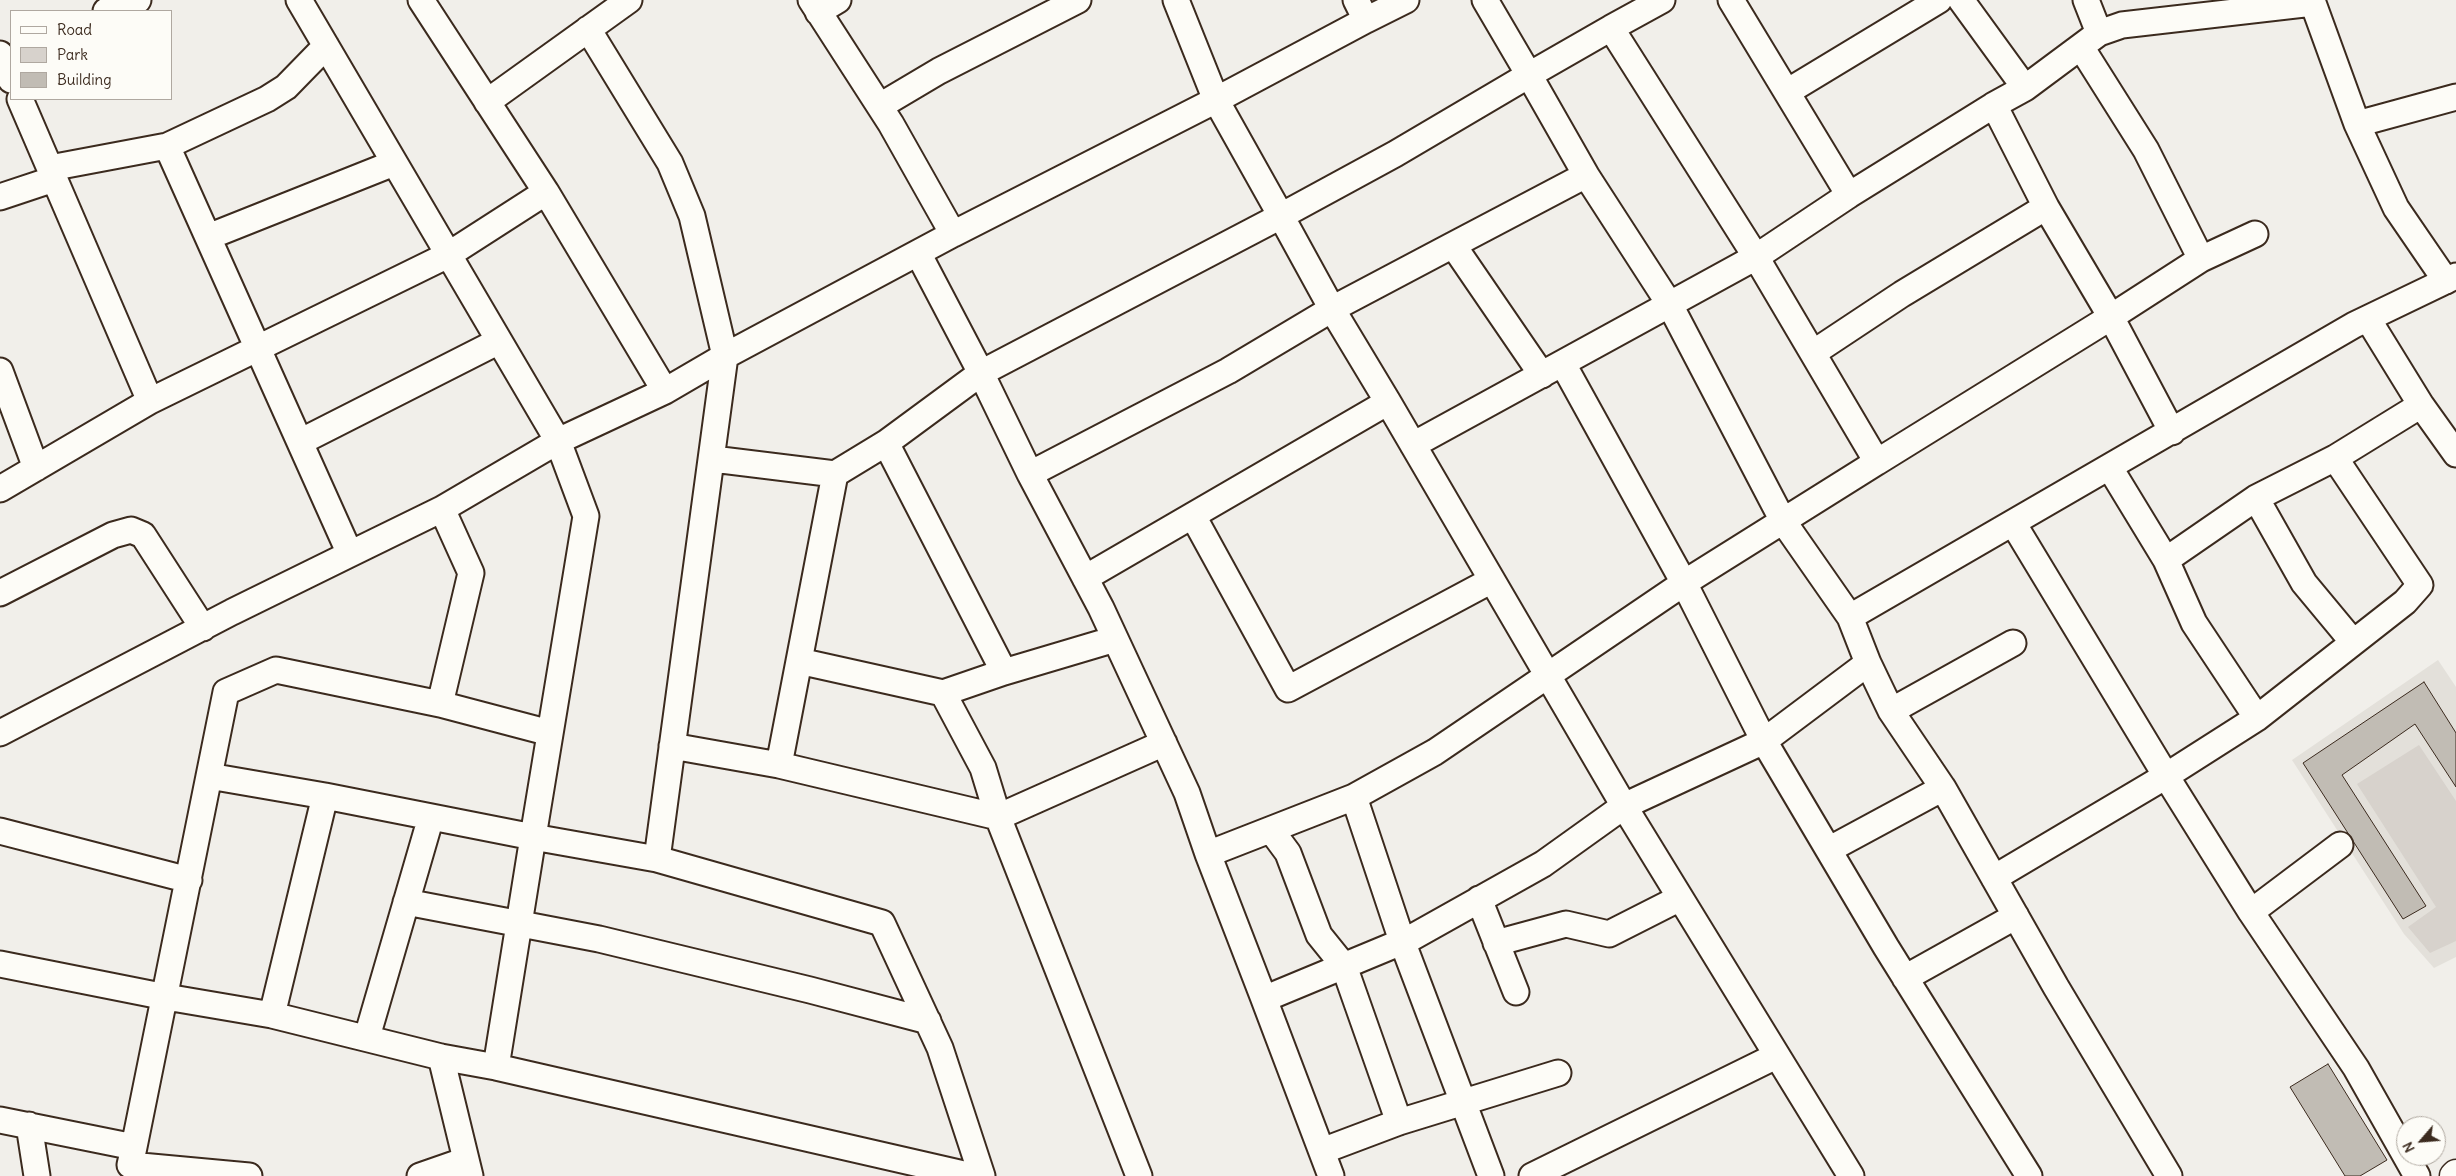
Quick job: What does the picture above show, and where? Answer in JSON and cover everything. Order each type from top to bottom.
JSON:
[{"type":"street","points":[[109,10],[138,0]]},
{"type":"street","points":[[299,0],[558,441],[586,516],[496,1067]]},
{"type":"street","points":[[421,0],[546,192],[665,391]]},
{"type":"street","points":[[487,102],[629,0]]},
{"type":"street","points":[[880,106],[939,71],[1078,0]]},
{"type":"street","points":[[1176,0],[1216,100],[1332,309],[1624,806],[1851,1176]]},
{"type":"street","points":[[0,733],[203,628],[442,509],[558,441],[665,391],[725,356],[952,234],[1216,100],[1361,10],[1406,0]]},
{"type":"street","points":[[1485,0],[1586,175],[1670,305],[1783,521],[1850,617],[1868,663],[1891,711],[1943,788],[2169,1176]]},
{"type":"street","points":[[713,459],[835,474],[886,443],[981,373],[1395,154],[1662,0]]},
{"type":"street","points":[[1731,0],[1850,195]]},
{"type":"street","points":[[1787,92],[1938,0]]},
{"type":"street","points":[[1961,0],[2025,88]]},
{"type":"street","points":[[2086,0],[2102,34],[2146,150],[2201,259]]},
{"type":"street","points":[[1413,445],[1756,257],[1850,195],[1994,105],[2025,88],[2102,34],[2312,2],[2357,124],[2396,208],[2451,278],[2368,319],[1850,617]]},
{"type":"street","points":[[823,4],[952,234]]},
{"type":"street","points":[[588,28],[670,163],[692,216],[725,356],[713,459],[657,859]]},
{"type":"street","points":[[1611,28],[1756,257],[1877,462]]},
{"type":"street","points":[[0,198],[52,174],[167,146],[266,99],[286,87],[326,46]]},
{"type":"street","points":[[0,54],[10,78]]},
{"type":"street","points":[[2357,124],[2456,97]]},
{"type":"street","points":[[20,100],[150,401]]},
{"type":"street","points":[[1994,105],[2046,207],[2111,317],[2172,432]]},
{"type":"street","points":[[167,146],[350,554]]},
{"type":"street","points":[[208,237],[394,162]]},
{"type":"street","points":[[1030,474],[1228,372],[1332,309],[1586,175]]},
{"type":"street","points":[[0,488],[150,401],[448,255],[546,192]]},
{"type":"street","points":[[1813,353],[1902,294],[2046,207]]},
{"type":"street","points":[[1208,854],[1354,796],[1435,752],[1684,583],[2201,259],[2255,234]]},
{"type":"street","points":[[1453,245],[1552,370],[1684,583],[1764,741],[1830,849],[1905,978],[2029,1176]]},
{"type":"street","points":[[918,253],[1085,578],[1187,793],[1208,854],[1331,1176]]},
{"type":"street","points":[[2368,319],[2421,405],[2456,454]]},
{"type":"street","points":[[300,442],[500,341]]},
{"type":"street","points":[[0,371],[36,468]]},
{"type":"street","points":[[1085,578],[1388,402]]},
{"type":"street","points":[[2166,560],[2256,498],[2334,458],[2421,405]]},
{"type":"street","points":[[886,443],[1004,672]]},
{"type":"street","points":[[1994,878],[2166,776],[2257,718],[2405,602],[2420,585],[2334,458]]},
{"type":"street","points":[[2110,468],[2166,560],[2194,623],[2257,718]]},
{"type":"street","points":[[779,765],[835,474]]},
{"type":"street","points":[[2256,498],[2304,583],[2353,642]]},
{"type":"street","points":[[440,704],[471,573],[442,509]]},
{"type":"street","points":[[1193,516],[1288,689],[1492,580]]},
{"type":"street","points":[[2013,523],[2166,776],[2251,912],[2356,1068],[2417,1176]]},
{"type":"street","points":[[0,593],[113,535],[131,530],[143,535],[203,628]]},
{"type":"street","points":[[799,661],[943,693],[1004,672],[1115,639]]},
{"type":"street","points":[[1891,711],[2013,643]]},
{"type":"street","points":[[1264,998],[1402,941],[1480,899],[1543,864],[1624,806],[1764,741],[1868,663]]},
{"type":"street","points":[[131,1162],[166,997],[226,692],[276,670],[440,704],[550,733]]},
{"type":"street","points":[[943,693],[983,768],[998,817],[1139,1176]]},
{"type":"street","points":[[672,746],[779,765],[998,817],[1164,743]]},
{"type":"street","points":[[210,776],[657,859],[882,923],[940,1048],[982,1176]]},
{"type":"street","points":[[1830,849],[1943,788]]},
{"type":"street","points":[[272,1016],[325,796]]},
{"type":"street","points":[[1354,796],[1402,941],[1464,1100],[1491,1176]]},
{"type":"street","points":[[367,1037],[431,817]]},
{"type":"street","points":[[0,830],[189,880]]},
{"type":"street","points":[[1271,830],[1288,853],[1319,935],[1344,966],[1399,1122]]},
{"type":"street","points":[[2251,912],[2340,845]]},
{"type":"street","points":[[1496,942],[1566,924],[1609,934],[1680,898]]},
{"type":"street","points":[[1480,899],[1516,992]]},
{"type":"street","points":[[406,902],[599,939],[791,985],[928,1022]]},
{"type":"street","points":[[1905,978],[2016,916]]},
{"type":"street","points":[[0,964],[272,1016],[367,1037],[441,1057],[496,1067],[972,1176]]},
{"type":"street","points":[[1532,1176],[1776,1056]]},
{"type":"street","points":[[420,1176],[468,1168],[441,1057]]},
{"type":"street","points":[[1322,1151],[1464,1100],[1558,1073]]},
{"type":"street","points":[[0,1120],[29,1126],[131,1162],[249,1176]]},
{"type":"street","points":[[29,1126],[37,1176]]},
{"type":"shaded area","points":[[2438,660],[2456,687],[2456,957],[2434,968],[2404,934],[2292,760]]},
{"type":"green space","points":[[2419,745],[2456,801],[2456,941],[2430,953],[2408,927],[2436,907],[2357,784]]},
{"type":"building","points":[[2424,682],[2456,733],[2456,787],[2415,724],[2342,775],[2426,906],[2403,919],[2303,763]]},
{"type":"building","points":[[2328,1064],[2387,1160],[2360,1176],[2345,1176],[2290,1087]]}]
